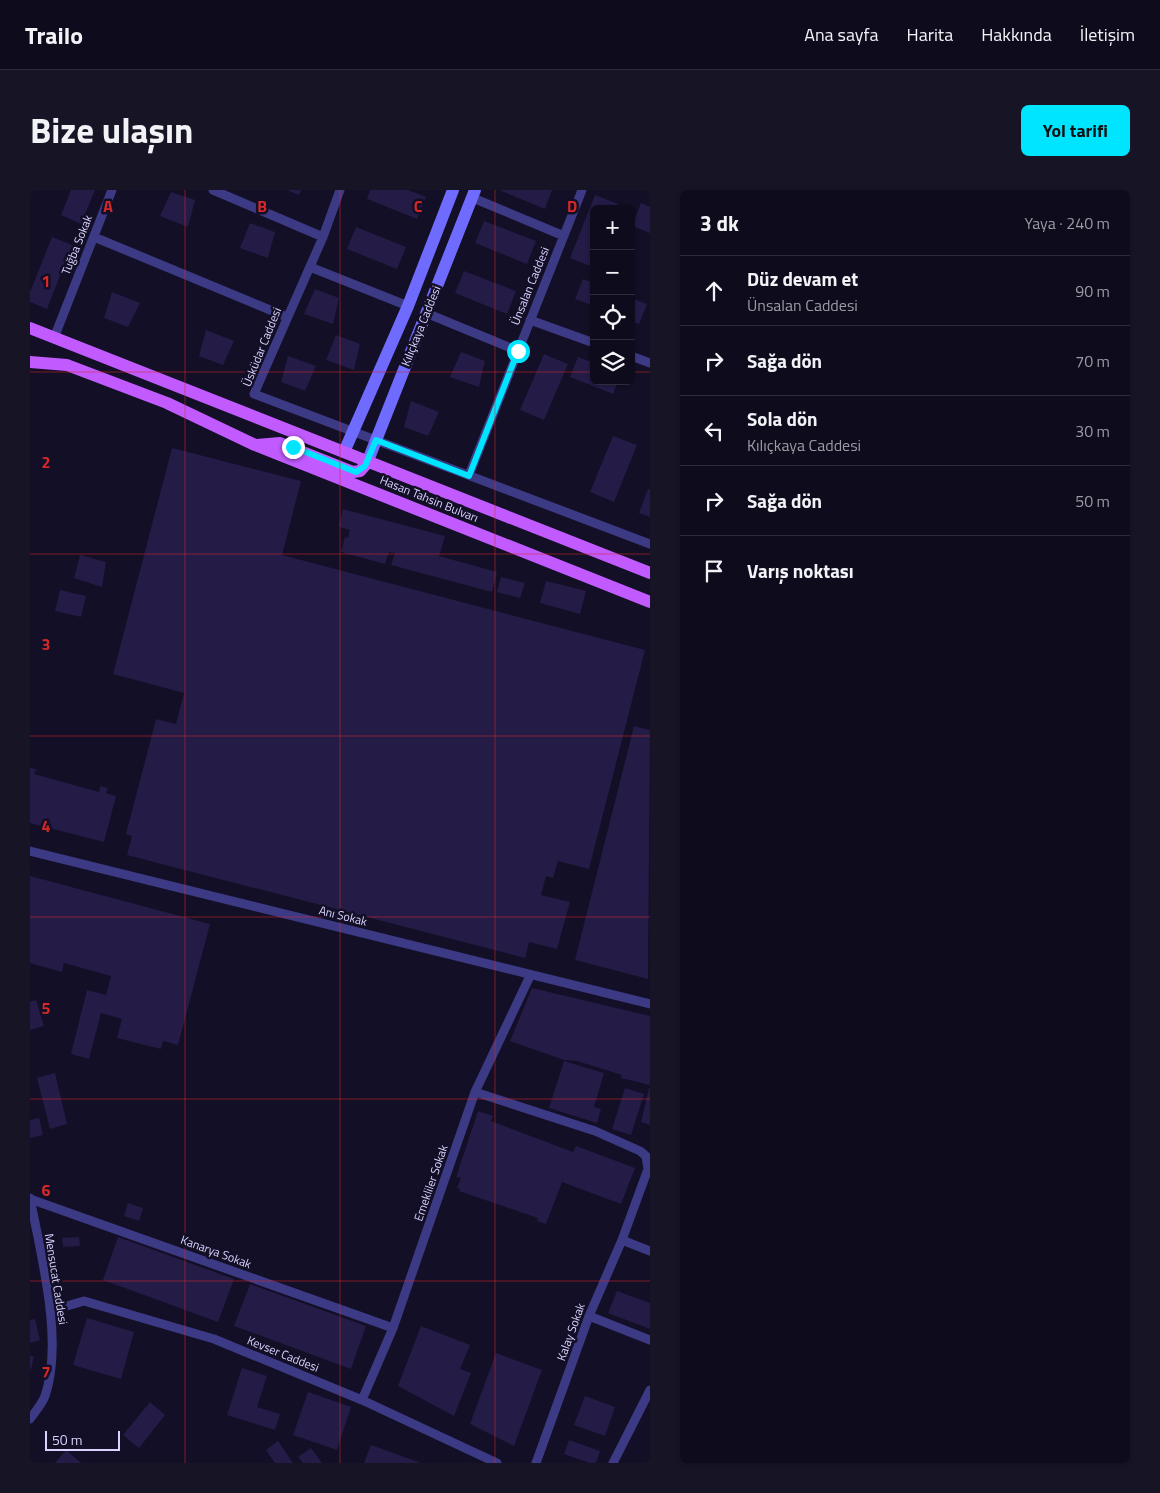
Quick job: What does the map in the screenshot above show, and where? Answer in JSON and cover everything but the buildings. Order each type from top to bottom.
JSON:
[{"type":"main road","name":"Hasan Tahsin Bulvarı","points":[[30,328],[344,452],[367,463],[650,572]]},
{"type":"main road","name":"Hasan Tahsin Bulvarı","points":[[30,362],[67,365],[167,403],[255,445],[650,602]]},
{"type":"main road","points":[[255,445],[280,443],[353,472],[363,469],[367,463]]},
{"type":"street","name":"Tuğba Sokak","points":[[54,338],[112,190]]},
{"type":"street","points":[[213,190],[323,237]]},
{"type":"street","name":"Üsküdar Caddesi","points":[[340,190],[323,237],[254,394],[650,544]]},
{"type":"street","name":"Kılıçkaya Caddesi","points":[[344,452],[408,306],[453,190]]},
{"type":"street","name":"Ünsalan Caddesi","points":[[469,476],[582,190]]},
{"type":"street","points":[[474,194],[564,236]]},
{"type":"street","name":"Kılıçkaya Caddesi","points":[[367,463],[474,194]]},
{"type":"street","points":[[94,237],[287,317]]},
{"type":"street","points":[[310,266],[408,306]]},
{"type":"street","points":[[426,313],[518,351]]},
{"type":"street","points":[[530,320],[590,342]]},
{"type":"street","points":[[635,357],[650,363]]},
{"type":"street","name":"Anı Sokak","points":[[30,851],[530,976],[650,1004]]},
{"type":"street","name":"Emekliler Sokak","points":[[362,1400],[394,1328],[475,1092],[530,976]]},
{"type":"street","name":"Kalay Sokak","points":[[475,1092],[595,1131],[646,1156],[648,1168],[622,1240],[589,1316],[536,1463]]},
{"type":"street","name":"Kanarya Sokak","points":[[30,1199],[394,1328]]},
{"type":"street","name":"Mensucat Caddesi","points":[[30,1199],[50,1311],[53,1363],[44,1398],[30,1419]]},
{"type":"street","points":[[622,1240],[650,1251]]},
{"type":"street","name":"Kevser Caddesi","points":[[50,1311],[84,1300],[214,1339],[362,1400],[497,1463]]},
{"type":"street","points":[[589,1316],[650,1340]]},
{"type":"street","points":[[614,1463],[650,1390]]},
{"type":"route","points":[[293,447],[356,472],[365,466],[376,440],[469,476],[518,351]]}]
